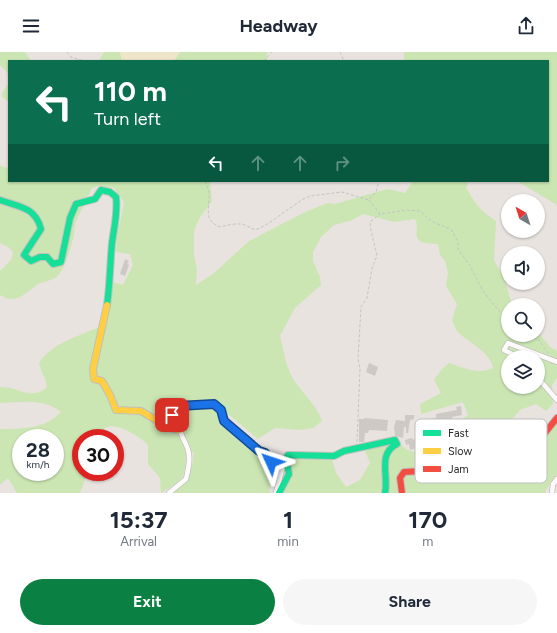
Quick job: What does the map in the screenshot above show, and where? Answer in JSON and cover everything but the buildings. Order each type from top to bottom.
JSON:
[{"type":"street","points":[[0,200],[32,211],[38,218],[41,229],[24,255],[31,262],[40,256],[47,257],[52,264],[61,262],[66,246],[71,212],[76,204],[94,199],[101,190],[110,192],[116,197],[118,205],[112,244],[110,287],[96,361],[93,369],[94,379],[102,381],[105,385],[113,398],[116,410],[121,411],[131,409],[141,411],[170,429],[180,430]]},
{"type":"street","points":[[504,350],[508,343],[526,350]]},
{"type":"street","points":[[545,357],[557,362]]},
{"type":"street","points":[[545,386],[557,400]]},
{"type":"street","points":[[168,493],[186,479],[189,451],[180,430],[180,426],[172,415],[178,406],[214,404],[221,410],[224,421],[259,451],[265,453],[271,462],[282,469],[280,479],[276,487],[276,493]]},
{"type":"street","points":[[547,431],[557,418]]},
{"type":"street","points":[[279,493],[289,474],[286,458],[288,455],[334,456],[339,452],[395,440],[397,444],[389,448],[384,458],[387,482],[385,493]]},
{"type":"street","points":[[402,493],[400,478],[404,472],[415,471]]},
{"type":"street","points":[[552,493],[553,484],[557,478]]},
{"type":"path","points":[[67,52],[71,57],[81,60]]},
{"type":"path","points":[[265,60],[272,52]]},
{"type":"path","points":[[205,182],[210,195],[208,214],[213,223],[220,227],[238,223],[248,225],[252,229],[258,229],[303,199],[324,193],[342,192],[369,200],[380,214]]},
{"type":"path","points":[[369,200],[376,192],[379,182]]},
{"type":"path","points":[[352,449],[357,442],[360,369],[358,359],[361,307],[367,298],[372,268],[377,256],[370,226],[372,221],[380,214],[407,210],[421,211],[434,223],[452,229],[458,242],[458,250],[470,266],[483,291],[501,313]]},
{"type":"path","points":[[540,342],[551,356]]},
{"type":"green space","points":[[0,52],[25,52],[30,60],[8,60],[8,78],[7,72],[0,65]]},
{"type":"green space","points":[[104,52],[120,52],[122,60],[100,60]]},
{"type":"green space","points":[[180,52],[267,52],[267,60],[175,60]]},
{"type":"green space","points":[[404,52],[557,52],[557,205],[545,198],[545,194],[539,194],[519,182],[549,182],[549,60],[404,60]]},
{"type":"green space","points":[[8,84],[8,101],[2,97],[2,93]]},
{"type":"green space","points":[[0,166],[8,168],[8,182],[210,182],[212,201],[200,217],[194,231],[194,255],[197,269],[196,285],[214,273],[249,241],[305,212],[328,203],[335,204],[387,189],[405,193],[412,182],[467,182],[468,184],[466,187],[475,202],[482,211],[496,221],[494,260],[501,273],[501,290],[508,290],[510,298],[501,298],[501,342],[545,342],[545,341],[550,347],[557,351],[557,378],[552,385],[553,404],[546,411],[536,404],[520,410],[512,419],[463,419],[468,415],[463,402],[421,414],[420,404],[441,393],[434,380],[441,370],[449,363],[476,371],[493,368],[488,357],[480,349],[464,338],[454,326],[452,320],[457,304],[446,286],[448,273],[445,261],[440,255],[438,244],[421,242],[418,239],[417,224],[415,219],[394,222],[363,214],[350,221],[334,225],[321,237],[313,252],[313,261],[320,277],[321,285],[295,308],[280,336],[286,362],[292,377],[312,403],[322,421],[313,428],[301,430],[275,428],[258,439],[227,413],[220,417],[228,429],[278,471],[269,489],[270,493],[171,493],[185,480],[192,466],[194,453],[187,449],[183,476],[176,484],[161,493],[160,478],[148,464],[148,445],[140,438],[122,428],[110,426],[104,429],[72,429],[72,481],[85,481],[80,493],[17,493],[8,478],[0,485],[0,429],[12,429],[12,481],[64,481],[64,429],[17,429],[33,427],[48,422],[61,412],[40,403],[0,403],[0,387],[7,387],[30,393],[41,391],[47,387],[39,363],[45,356],[60,344],[107,324],[112,282],[123,285],[133,265],[130,254],[116,252],[117,237],[124,202],[114,188],[99,186],[92,188],[75,224],[68,258],[59,275],[55,278],[37,284],[19,298],[10,299],[0,295],[0,271],[11,260],[13,252],[8,247],[0,243]]},
{"type":"green space","points":[[557,422],[557,475],[545,491],[546,493],[388,493],[387,457],[395,447],[402,445],[409,451],[415,451],[415,483],[547,483],[547,435]]},
{"type":"green space","points":[[391,442],[385,460],[383,493],[282,493],[291,474],[290,459],[293,456],[332,459],[336,473],[346,487],[360,480],[370,463],[365,451]]},
{"type":"sand","points":[[120,52],[180,52],[175,60],[122,60]]},
{"type":"traffic: fast","points":[[0,200],[20,206],[35,216],[41,229],[24,255],[31,261],[40,257],[47,257],[53,264],[61,262],[70,218],[76,204],[95,199],[101,190],[110,192],[116,197],[116,214],[107,305]]},
{"type":"traffic: fast","points":[[279,493],[289,474],[286,458],[288,455],[334,456],[344,451],[395,440],[397,444],[391,448],[385,459],[385,493]]},
{"type":"traffic: slow","points":[[107,305],[93,369],[94,379],[102,381],[116,410],[141,411],[169,428],[180,430]]},
{"type":"traffic: jam","points":[[547,430],[557,418]]},
{"type":"traffic: jam","points":[[402,493],[400,478],[404,472],[415,471]]},
{"type":"route","points":[[172,415],[178,406],[214,404],[221,410],[224,421],[259,451],[265,453],[271,462]]}]
